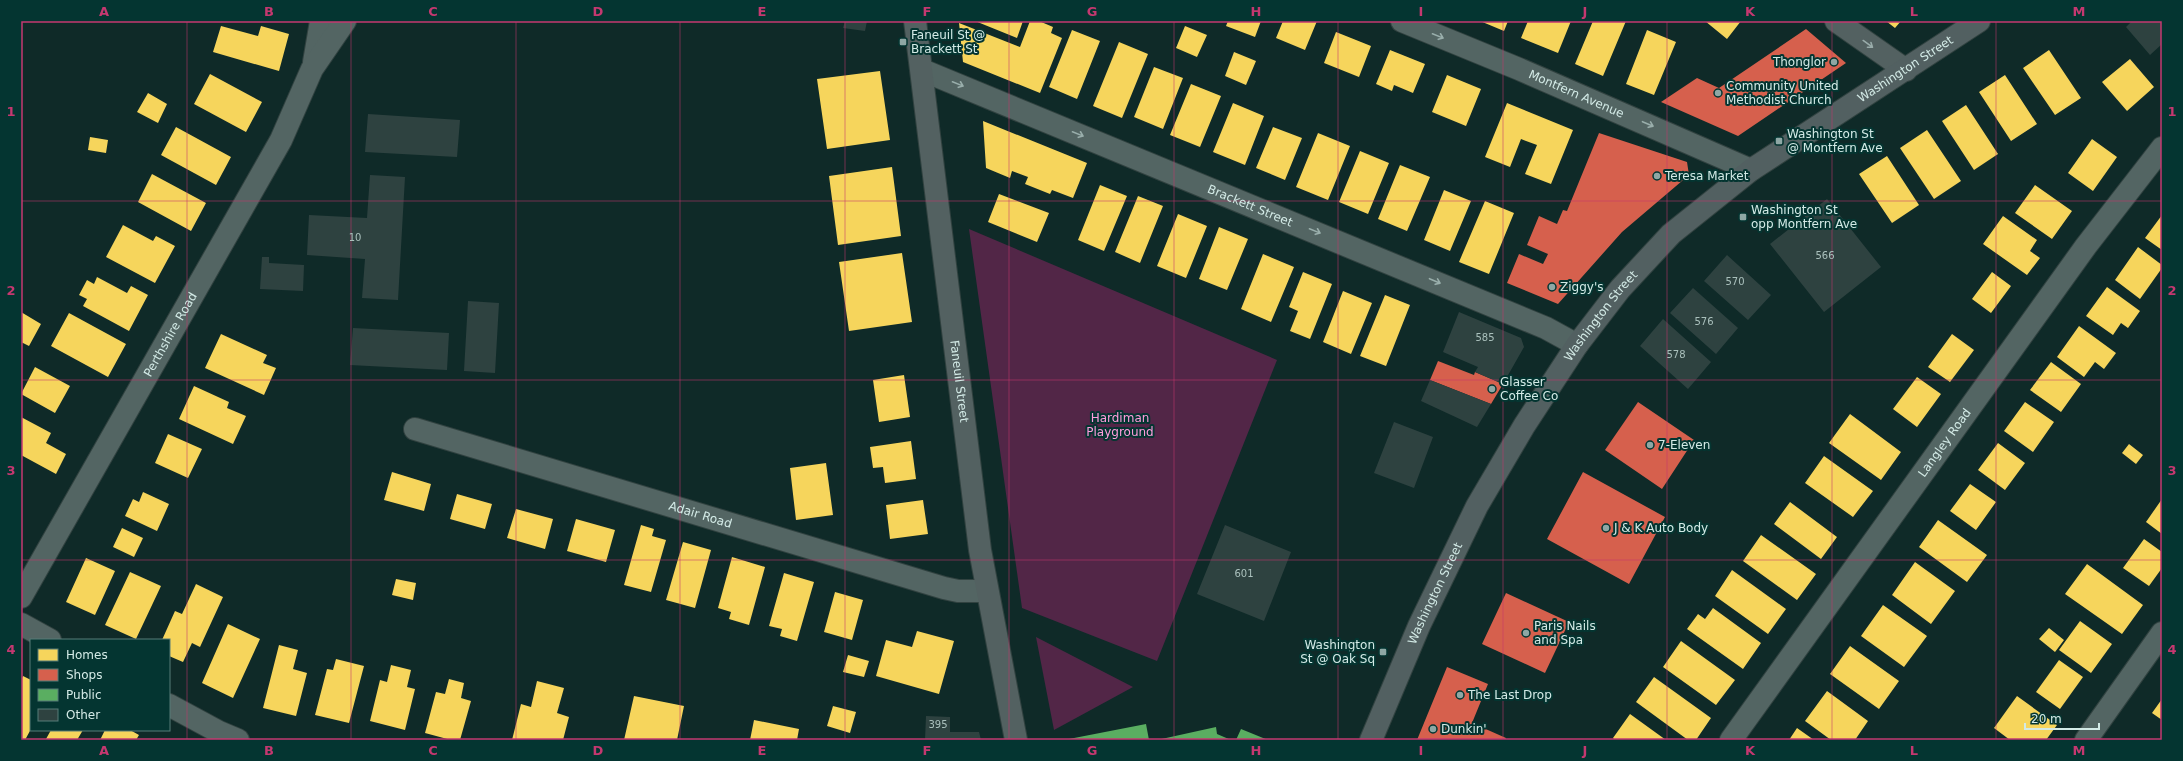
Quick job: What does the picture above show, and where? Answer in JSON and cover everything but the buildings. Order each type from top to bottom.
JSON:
[{"type":"main road","name":"Washington Street","points":[[1372,740],[1422,620],[1474,512],[1524,426],[1578,345],[1616,293],[1642,263],[1671,234],[1751,170],[1979,21]]},
{"type":"street","name":"Perthshire Road","points":[[312,69],[321,21]]},
{"type":"street","name":"Perthshire Road","points":[[21,597],[281,140],[312,69],[345,21]]},
{"type":"street","name":"Faneuil Street","points":[[915,21],[973,503],[986,590],[1016,740]]},
{"type":"street","name":"Montfern Avenue","points":[[1402,21],[1520,69],[1751,170]]},
{"type":"street","points":[[1836,21],[1906,70]]},
{"type":"street","name":"Brackett Street","points":[[922,70],[1532,322],[1578,345]]},
{"type":"street","name":"Langley Road","points":[[1731,740],[2086,246],[2162,148]]},
{"type":"street","name":"Adair Road","points":[[415,429],[944,588],[958,591],[986,590]]},
{"type":"street","points":[[21,624],[48,639]]},
{"type":"street","points":[[2086,740],[2162,633]]},
{"type":"street","points":[[170,706],[219,732],[238,740]]},
{"type":"green space","name":"Hardiman Playground","points":[[969,229],[1277,360],[1157,661],[1022,608]]},
{"type":"green space","points":[[1036,637],[1133,687],[1054,730]]},
{"type":"place","name":"Faneuil St @ Brackett St","points":[[903,42]]},
{"type":"place","name":"Thonglor","points":[[1834,62]]},
{"type":"place","name":"Community United Methodist Church","points":[[1718,93]]},
{"type":"place","name":"Washington St @ Montfern Ave","points":[[1779,141]]},
{"type":"place","name":"Teresa Market","points":[[1657,176]]},
{"type":"place","name":"Washington St opp Montfern Ave","points":[[1743,217]]},
{"type":"place","name":"Ziggy's","points":[[1552,287]]},
{"type":"place","name":"Glasser Coffee Co","points":[[1492,389]]},
{"type":"place","name":"7-Eleven","points":[[1650,445]]},
{"type":"place","name":"J & K Auto Body","points":[[1606,528]]},
{"type":"place","name":"Paris Nails and Spa","points":[[1526,633]]},
{"type":"place","name":"Washington St @ Oak Sq","points":[[1383,652]]},
{"type":"place","name":"The Last Drop","points":[[1460,695]]},
{"type":"place","name":"Dunkin'","points":[[1433,729]]}]
